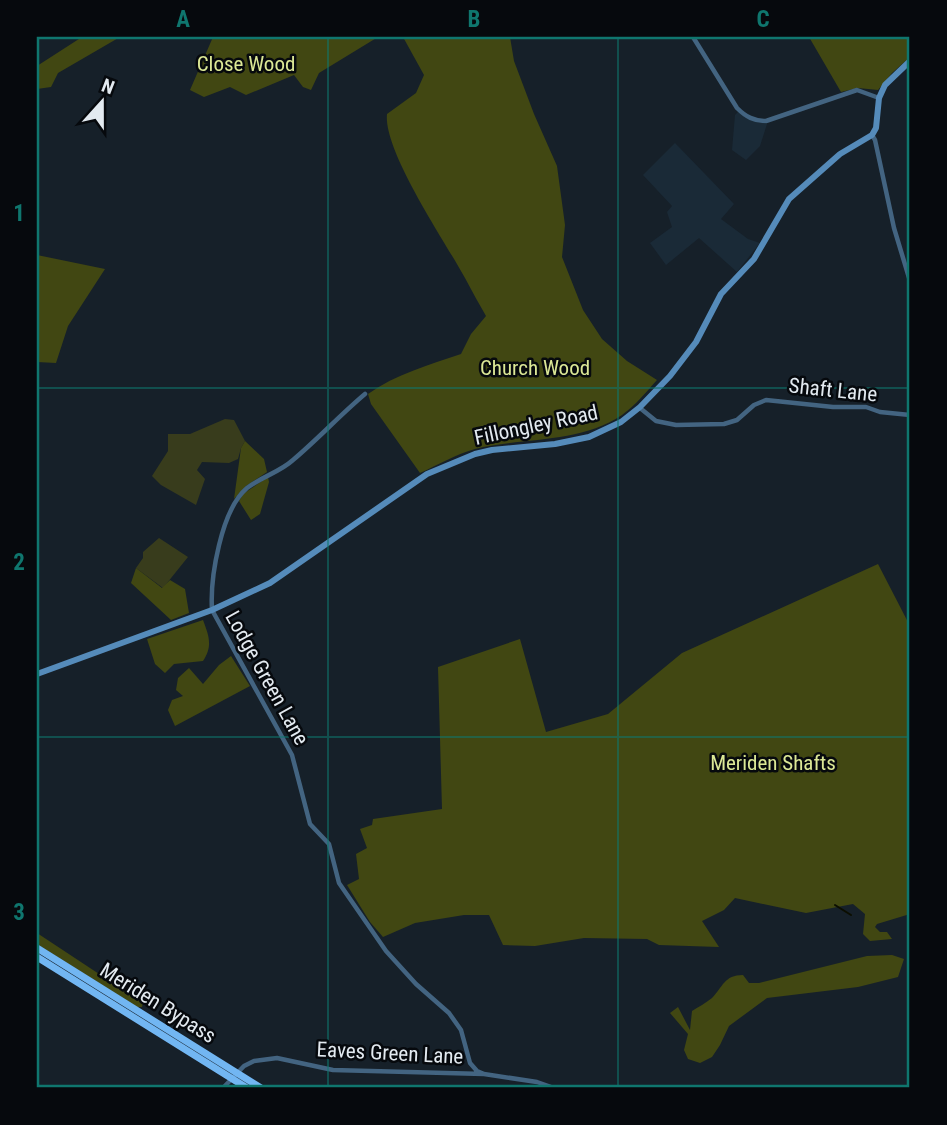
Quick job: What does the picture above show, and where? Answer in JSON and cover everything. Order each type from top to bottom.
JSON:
[{"type":"highway","name":"Meriden Bypass","points":[[37,948],[240,1080],[261,1088]]},
{"type":"highway","name":"Meriden Bypass","points":[[37,957],[219,1066]]},
{"type":"highway","name":"Meriden Bypass","points":[[240,1080],[247,1088]]},
{"type":"main road","points":[[872,135],[877,120],[879,98],[885,85],[910,61]]},
{"type":"main road","name":"Fillongley Road","points":[[37,674],[212,610],[270,583],[427,474],[475,454],[555,444],[589,437],[609,429],[640,407],[670,376],[696,342],[721,294],[754,259],[789,200],[833,160],[872,135]]},
{"type":"street","points":[[693,37],[737,108],[747,117],[766,121],[857,90],[879,98]]},
{"type":"street","points":[[872,135],[910,281]]},
{"type":"street","points":[[212,610],[214,563],[236,499],[248,488],[291,463],[337,417],[365,394]]},
{"type":"street","name":"Shaft Lane","points":[[640,407],[656,421],[676,425],[731,423],[766,400],[833,407],[866,407],[880,412],[910,415]]},
{"type":"street","name":"Lodge Green Lane","points":[[212,610],[292,755],[310,824],[329,844],[340,883],[386,951],[416,984],[449,1013],[461,1030],[470,1063]]},
{"type":"street","name":"Eaves Green Lane","points":[[223,1088],[244,1066],[254,1061],[277,1058],[333,1070],[484,1074],[535,1081],[554,1088]]},
{"type":"street","points":[[464,1072],[470,1063],[484,1074]]},
{"type":"shaded area","points":[[738,112],[750,120],[767,124],[760,146],[746,160],[732,150],[735,115]]},
{"type":"shaded area","points":[[675,143],[734,204],[721,219],[748,239],[760,243],[737,272],[699,238],[666,265],[650,243],[672,227],[667,212],[672,206],[643,175]]},
{"type":"green space","points":[[82,37],[120,37],[58,73],[51,87],[37,89],[37,66]]},
{"type":"green space","name":"Close Wood","points":[[213,37],[378,37],[319,73],[311,90],[303,87],[294,75],[246,95],[230,87],[204,97],[190,90]]},
{"type":"green space","name":"Church Wood","points":[[403,37],[510,37],[514,61],[557,166],[565,225],[562,257],[583,310],[602,339],[627,361],[657,380],[622,415],[588,431],[475,449],[420,473],[371,404],[368,394],[379,387],[413,371],[461,354],[471,334],[486,316],[417,197],[388,130],[387,114],[416,93],[424,75]]},
{"type":"green space","points":[[809,37],[910,37],[910,57],[878,90],[858,88],[841,92]]},
{"type":"green space","points":[[37,255],[105,269],[68,326],[56,363],[37,362]]},
{"type":"green space","points":[[225,419],[234,420],[245,441],[238,459],[229,463],[202,462],[197,470],[205,479],[196,505],[161,485],[152,476],[168,451],[168,434],[190,434]]},
{"type":"green space","points":[[245,441],[264,459],[267,472],[246,486],[234,499],[241,448]]},
{"type":"green space","points":[[268,477],[260,514],[251,520],[239,501],[243,494]]},
{"type":"green space","points":[[159,538],[188,557],[163,588],[136,568],[143,558],[143,552]]},
{"type":"green space","name":"Meriden Shafts","points":[[878,564],[910,626],[910,914],[877,924],[875,927],[880,932],[887,932],[892,939],[870,941],[863,934],[865,914],[853,904],[806,913],[735,898],[724,910],[702,921],[719,947],[659,945],[647,939],[584,938],[535,946],[503,945],[489,915],[464,915],[415,923],[383,937],[370,922],[347,885],[359,879],[356,854],[367,848],[360,829],[372,825],[373,819],[442,809],[438,667],[520,639],[546,732],[608,714],[682,653]]},
{"type":"green space","points":[[136,568],[162,588],[170,580],[185,589],[189,613],[171,620],[131,583]]},
{"type":"green space","points":[[203,620],[209,641],[203,661],[174,664],[165,673],[155,664],[147,639]]},
{"type":"green space","points":[[231,656],[250,686],[175,726],[168,710],[172,700],[183,696],[176,690],[178,678],[189,668],[203,684],[219,665]]},
{"type":"green space","points":[[37,933],[143,1003],[142,1007],[137,1007],[37,944]]},
{"type":"green space","points":[[892,955],[904,959],[898,977],[858,987],[767,998],[729,1026],[712,1057],[700,1063],[688,1059],[684,1050],[688,1034],[670,1013],[678,1007],[690,1030],[692,1011],[712,998],[724,982],[732,977],[743,975],[749,983],[759,983],[867,956]]},
{"type":"waterway","points":[[835,905],[851,915]]}]
